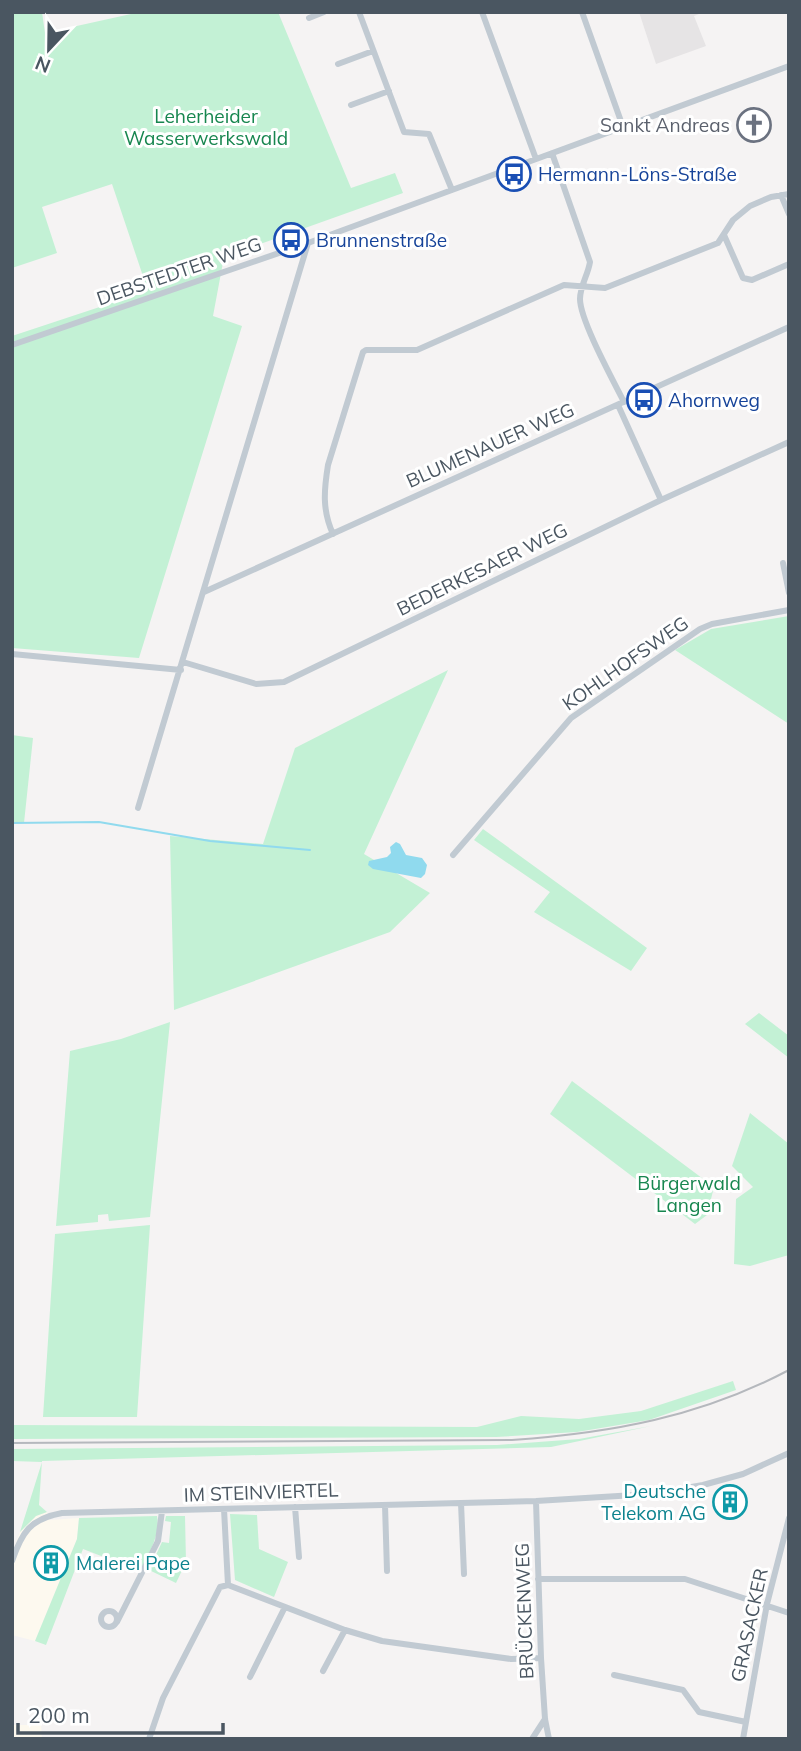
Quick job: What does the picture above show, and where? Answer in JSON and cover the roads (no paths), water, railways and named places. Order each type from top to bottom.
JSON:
[{"type":"street","points":[[309,18],[324,12]]},
{"type":"street","points":[[359,12],[404,132],[429,134],[452,190]]},
{"type":"street","points":[[482,12],[536,159]]},
{"type":"street","points":[[582,12],[624,127]]},
{"type":"street","points":[[338,64],[373,51]]},
{"type":"street","name":"DEBSTEDTER WEG","points":[[12,345],[308,243],[789,66]]},
{"type":"street","points":[[351,105],[389,91]]},
{"type":"street","points":[[552,153],[590,262],[588,274],[582,284],[581,310],[661,500]]},
{"type":"street","points":[[333,534],[323,501],[325,483],[328,465],[363,352],[371,349],[416,350],[564,285],[582,284],[605,288],[718,243],[733,220],[750,206],[789,194]]},
{"type":"street","points":[[781,195],[789,214]]},
{"type":"street","points":[[724,235],[744,278],[752,280],[789,264]]},
{"type":"street","points":[[138,808],[308,243]]},
{"type":"street","name":"BLUMENAUER WEG","points":[[204,592],[789,327]]},
{"type":"street","name":"BEDERKESAER WEG","points":[[12,654],[182,666],[256,684],[284,682],[661,500],[789,442]]},
{"type":"street","points":[[783,563],[789,593]]},
{"type":"street","name":"KOHLHOFSWEG","points":[[453,855],[554,736],[588,705],[700,629],[712,624],[789,610]]},
{"type":"street","name":"IM STEINVIERTEL","points":[[12,1561],[30,1526],[48,1516],[536,1501],[651,1494],[703,1485],[743,1474],[789,1453]]},
{"type":"street","name":"BRÜCKENWEG","points":[[536,1501],[541,1658],[549,1739]]},
{"type":"street","points":[[461,1503],[464,1574]]},
{"type":"street","points":[[385,1505],[387,1571]]},
{"type":"street","points":[[295,1507],[299,1558]]},
{"type":"street","points":[[224,1509],[228,1585]]},
{"type":"street","points":[[117,1622],[158,1541],[162,1511]]},
{"type":"street","name":"GRASACKER","points":[[743,1739],[767,1604],[789,1518]]},
{"type":"street","points":[[538,1579],[685,1579],[789,1613]]},
{"type":"street","points":[[149,1739],[163,1698],[220,1587],[228,1585],[345,1630],[382,1641],[511,1659],[541,1658]]},
{"type":"street","points":[[250,1677],[285,1607]]},
{"type":"street","points":[[323,1671],[345,1630]]},
{"type":"street","points":[[614,1675],[683,1690],[699,1712],[746,1722]]},
{"type":"street","points":[[532,1739],[545,1719]]},
{"type":"water","points":[[396,842],[406,855],[422,858],[427,865],[421,878],[373,869],[368,865],[369,861],[387,857],[391,853],[390,847]]},
{"type":"waterway","points":[[12,823],[99,822],[210,841],[310,850]]},
{"type":"railway","points":[[12,1443],[512,1440],[549,1437],[620,1427],[688,1411],[722,1400],[789,1370]]},
{"type":"place","name":"Sankt Andreas","points":[[754,125]]},
{"type":"place","name":"Hermann-Löns-Straße","points":[[514,174]]},
{"type":"place","name":"Brunnenstraße","points":[[291,240]]},
{"type":"place","name":"Ahornweg","points":[[644,400]]},
{"type":"place","name":"Deutsche Telekom AG","points":[[730,1502]]},
{"type":"place","name":"Malerei Pape","points":[[51,1563]]},
{"type":"park label","name":"Leherheider Wasserwerkswald","points":[[206,127]]},
{"type":"park label","name":"Bürgerwald Langen","points":[[689,1194]]}]
